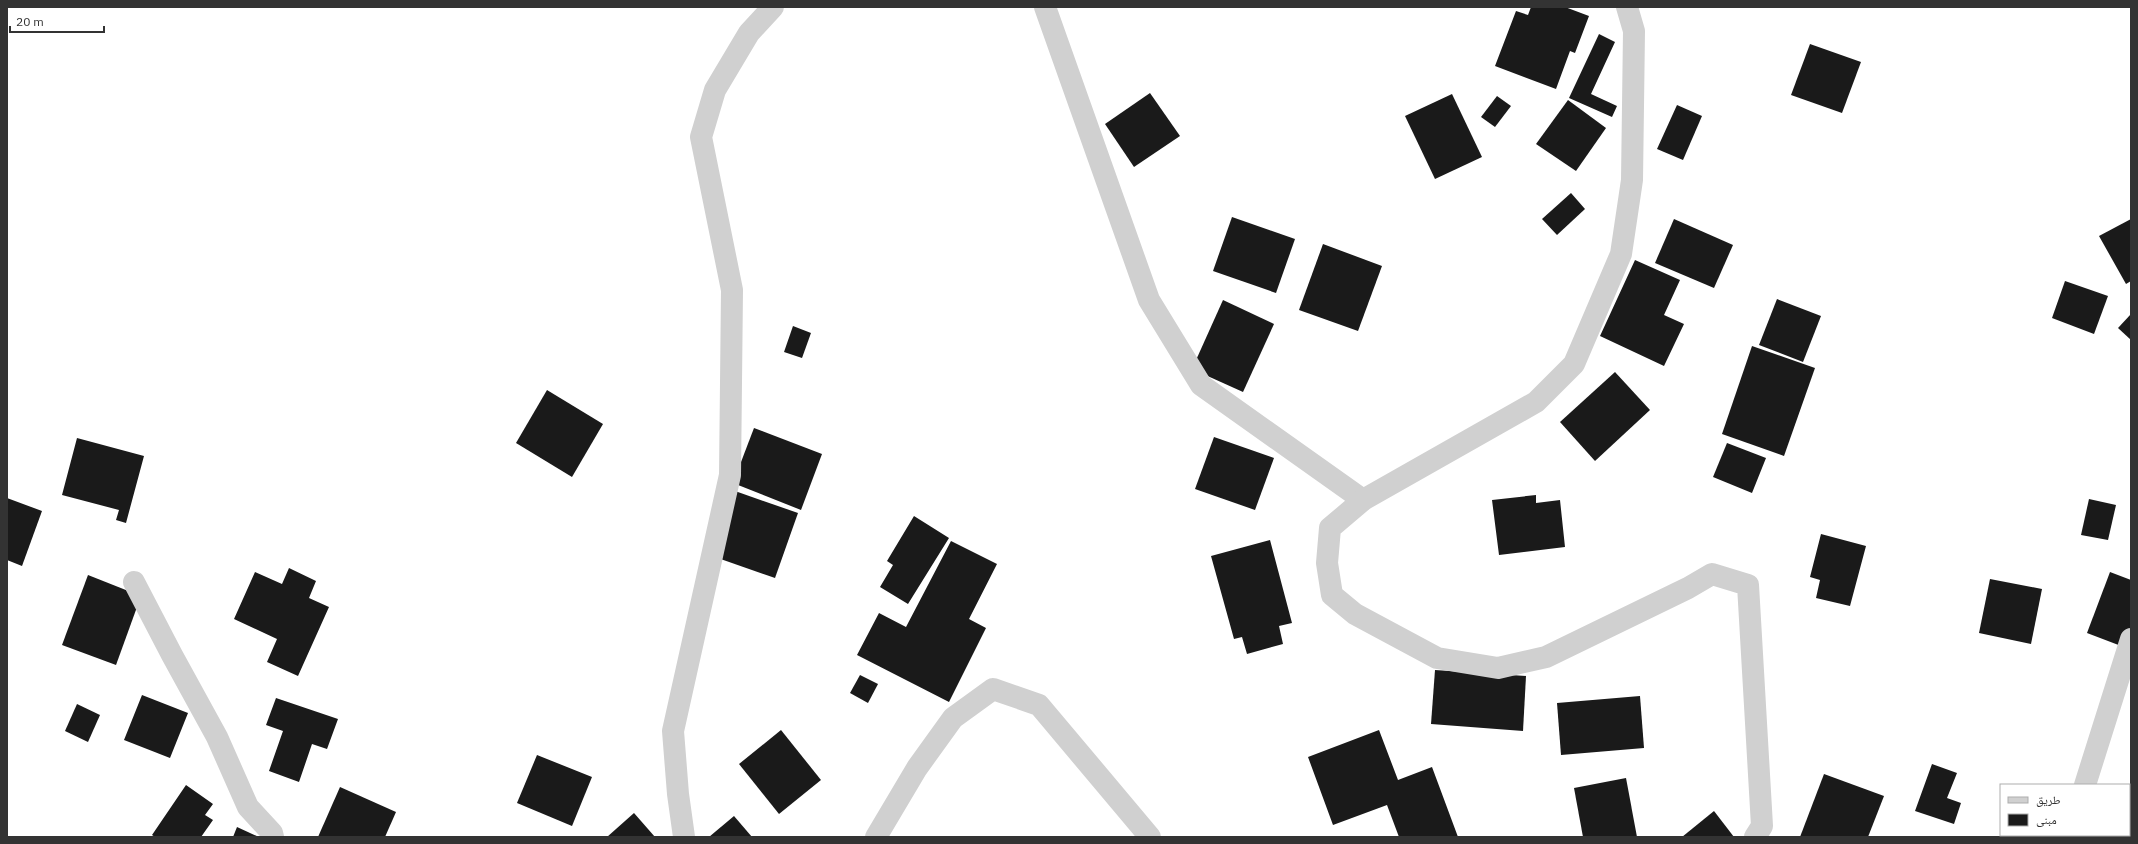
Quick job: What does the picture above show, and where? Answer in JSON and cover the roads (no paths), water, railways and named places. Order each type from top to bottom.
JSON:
[{"type":"street","points":[[684,837],[678,794],[673,731],[730,475],[732,290],[701,137],[716,90],[749,33],[773,7]]},
{"type":"street","points":[[1045,7],[1149,300],[1202,385],[1363,500]]},
{"type":"street","points":[[1627,7],[1634,31],[1632,172],[1621,254],[1574,364],[1536,402],[1363,500],[1330,528],[1327,564],[1332,595],[1355,614],[1437,658],[1498,668],[1546,657],[1688,588],[1712,574],[1748,585],[1762,826],[1755,837]]},
{"type":"street","points":[[134,582],[217,737],[248,807],[273,837]]},
{"type":"street","points":[[2085,784],[2131,639]]},
{"type":"street","points":[[876,837],[917,768],[954,718],[993,689],[1038,705],[1150,837]]}]
